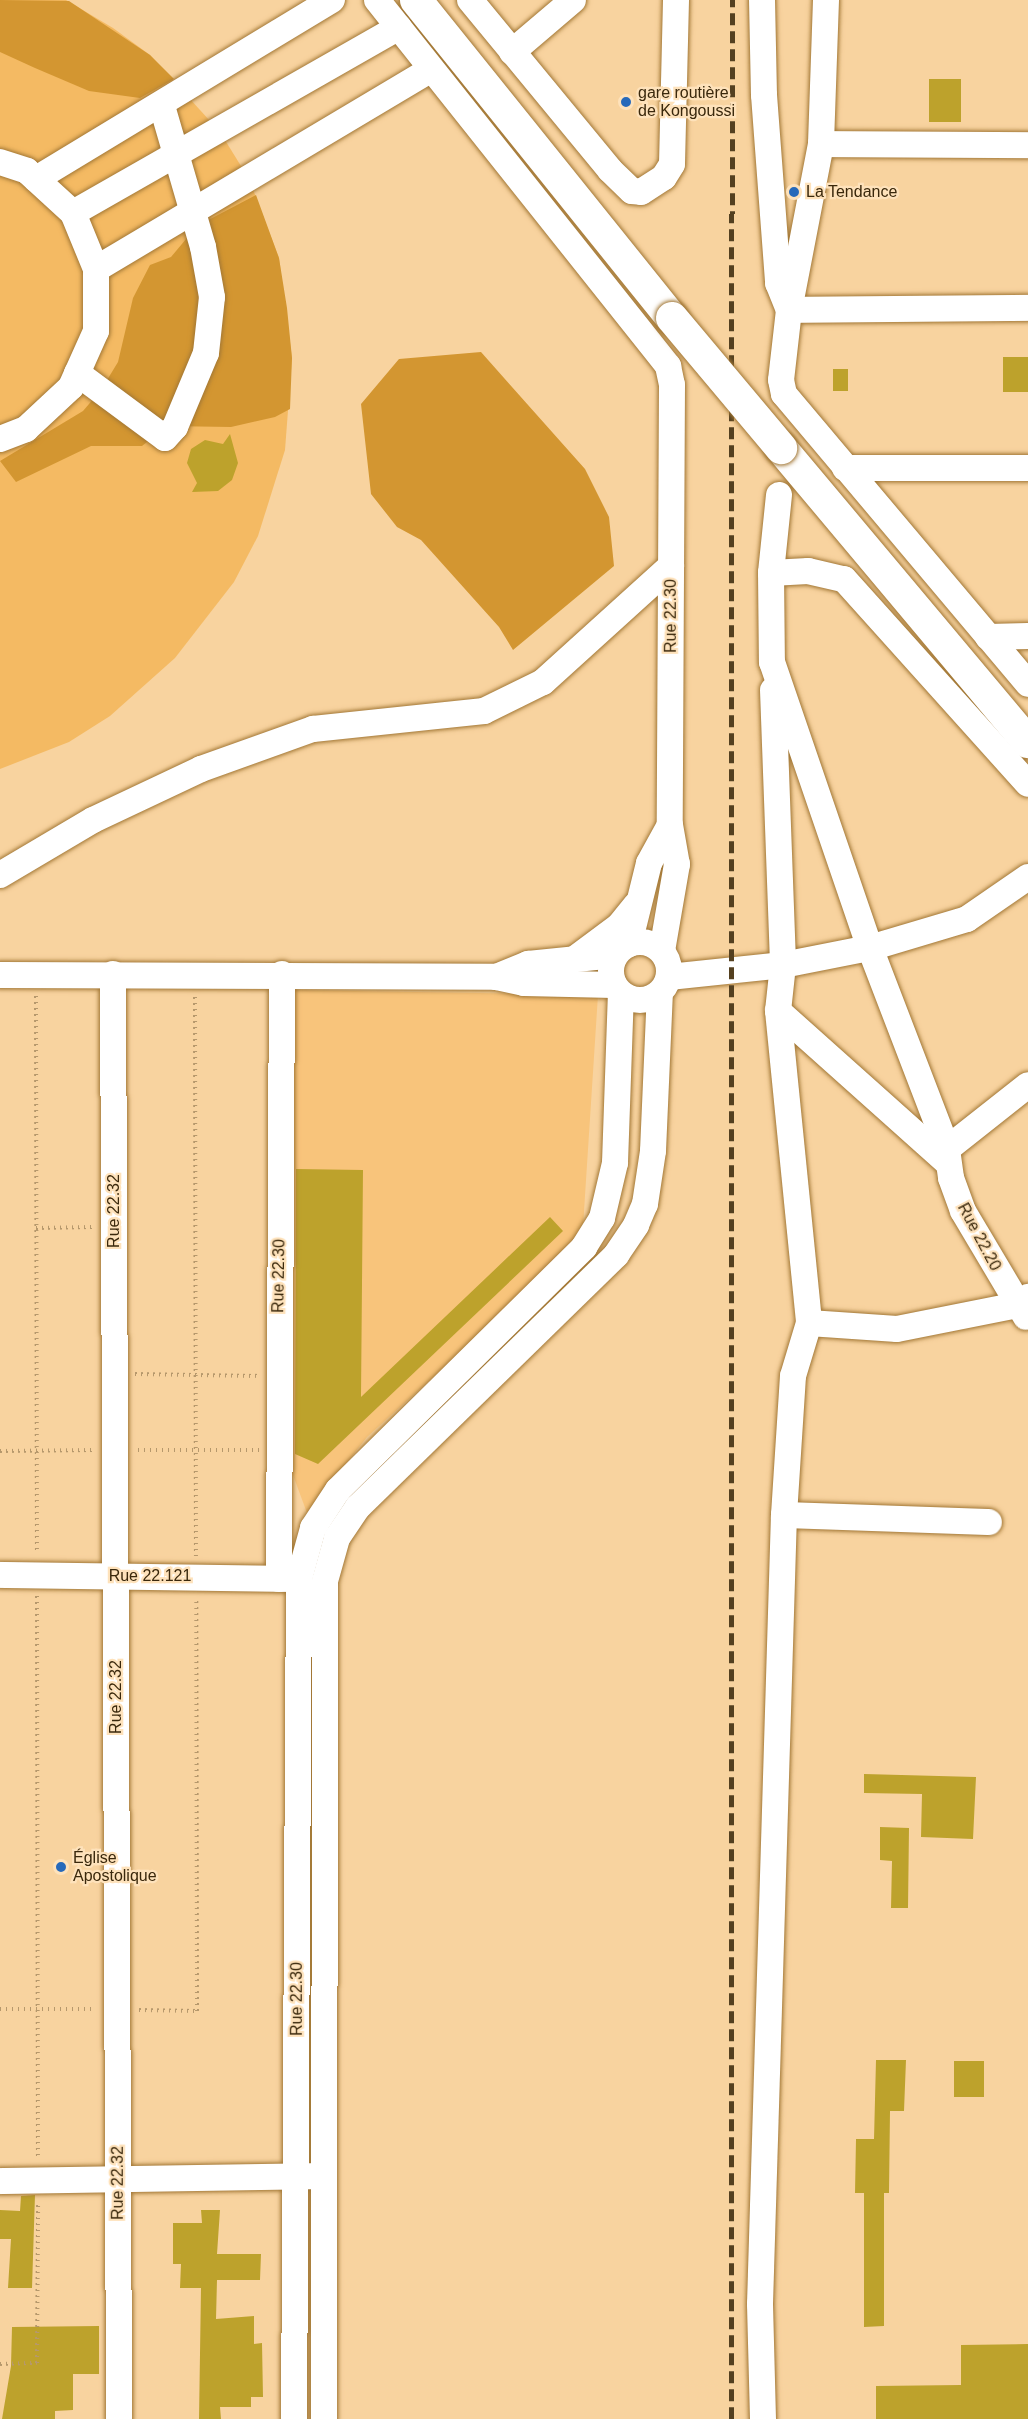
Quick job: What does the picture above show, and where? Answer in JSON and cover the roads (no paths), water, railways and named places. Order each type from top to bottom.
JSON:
[{"type":"main road","points":[[416,0],[673,306],[782,422],[1028,713]]},
{"type":"main road","points":[[438,0],[673,306]]},
{"type":"main road","points":[[782,422],[1028,742]]},
{"type":"street","points":[[36,179],[162,106],[332,0]]},
{"type":"street","name":"Rue 22.30","points":[[378,0],[668,366],[671,407],[670,825],[677,864],[662,951]]},
{"type":"street","points":[[470,0],[512,52],[633,191],[652,187],[672,164],[676,0]]},
{"type":"street","points":[[512,52],[573,0]]},
{"type":"street","points":[[762,0],[764,95],[778,283],[789,310]]},
{"type":"street","points":[[826,0],[821,144],[789,310],[781,380],[782,422],[845,468],[1028,684]]},
{"type":"street","points":[[73,213],[399,27]]},
{"type":"street","points":[[96,269],[192,214],[431,69]]},
{"type":"street","points":[[77,373],[165,438],[175,427],[206,353],[212,297],[162,106]]},
{"type":"street","points":[[821,144],[1028,145]]},
{"type":"street","points":[[0,162],[27,171],[73,213],[96,269],[96,331],[71,387],[26,429],[0,439]]},
{"type":"street","points":[[789,310],[1028,308]]},
{"type":"street","points":[[845,468],[1028,468]]},
{"type":"street","points":[[763,2419],[760,2304],[784,1515],[793,1376],[809,1323],[778,1011],[783,965],[771,573],[779,495]]},
{"type":"street","points":[[0,875],[93,820],[190,774],[314,729],[484,711],[543,682],[671,566]]},
{"type":"street","points":[[771,573],[808,571],[844,579],[1028,784]]},
{"type":"street","points":[[988,637],[1028,636]]},
{"type":"street","name":"Rue 22.20","points":[[772,662],[870,948],[947,1156],[963,1211],[1025,1307]]},
{"type":"street","points":[[289,1579],[313,1528],[338,1490],[584,1247],[602,1218],[615,1164],[617,989],[610,970],[622,950],[640,901],[649,863],[670,825]]},
{"type":"street","points":[[0,975],[282,974],[496,977],[524,983],[617,989],[636,1000],[664,985],[870,948],[967,920],[1028,877]]},
{"type":"street","points":[[574,960],[619,926],[640,901]]},
{"type":"street","points":[[496,977],[528,964],[574,960],[622,950],[646,942],[662,951],[667,959],[664,985]]},
{"type":"street","name":"Rue 22.32","points":[[113,974],[119,2419]]},
{"type":"street","name":"Rue 22.30","points":[[282,974],[278,1376],[289,1579],[296,2176],[294,2419]]},
{"type":"street","name":"Rue 22.30","points":[[324,2419],[325,1581],[337,1538],[358,1507],[616,1255],[636,1225],[645,1204],[653,1151],[664,985]]},
{"type":"street","points":[[778,1011],[947,1156],[1028,1085]]},
{"type":"street","points":[[809,1323],[897,1329],[1025,1307]]},
{"type":"street","points":[[784,1515],[989,1522]]},
{"type":"street","name":"Rue 22.121","points":[[0,1575],[196,1575],[325,1581]]},
{"type":"street","points":[[0,2181],[118,2177],[325,2176]]},
{"type":"railway","points":[[731,2419],[732,0]]},
{"type":"place","name":"gare routière de Kongoussi","points":[[626,102]]},
{"type":"place","name":"La Tendance","points":[[794,192]]},
{"type":"place","name":"Église Apostolique","points":[[61,1867]]}]
